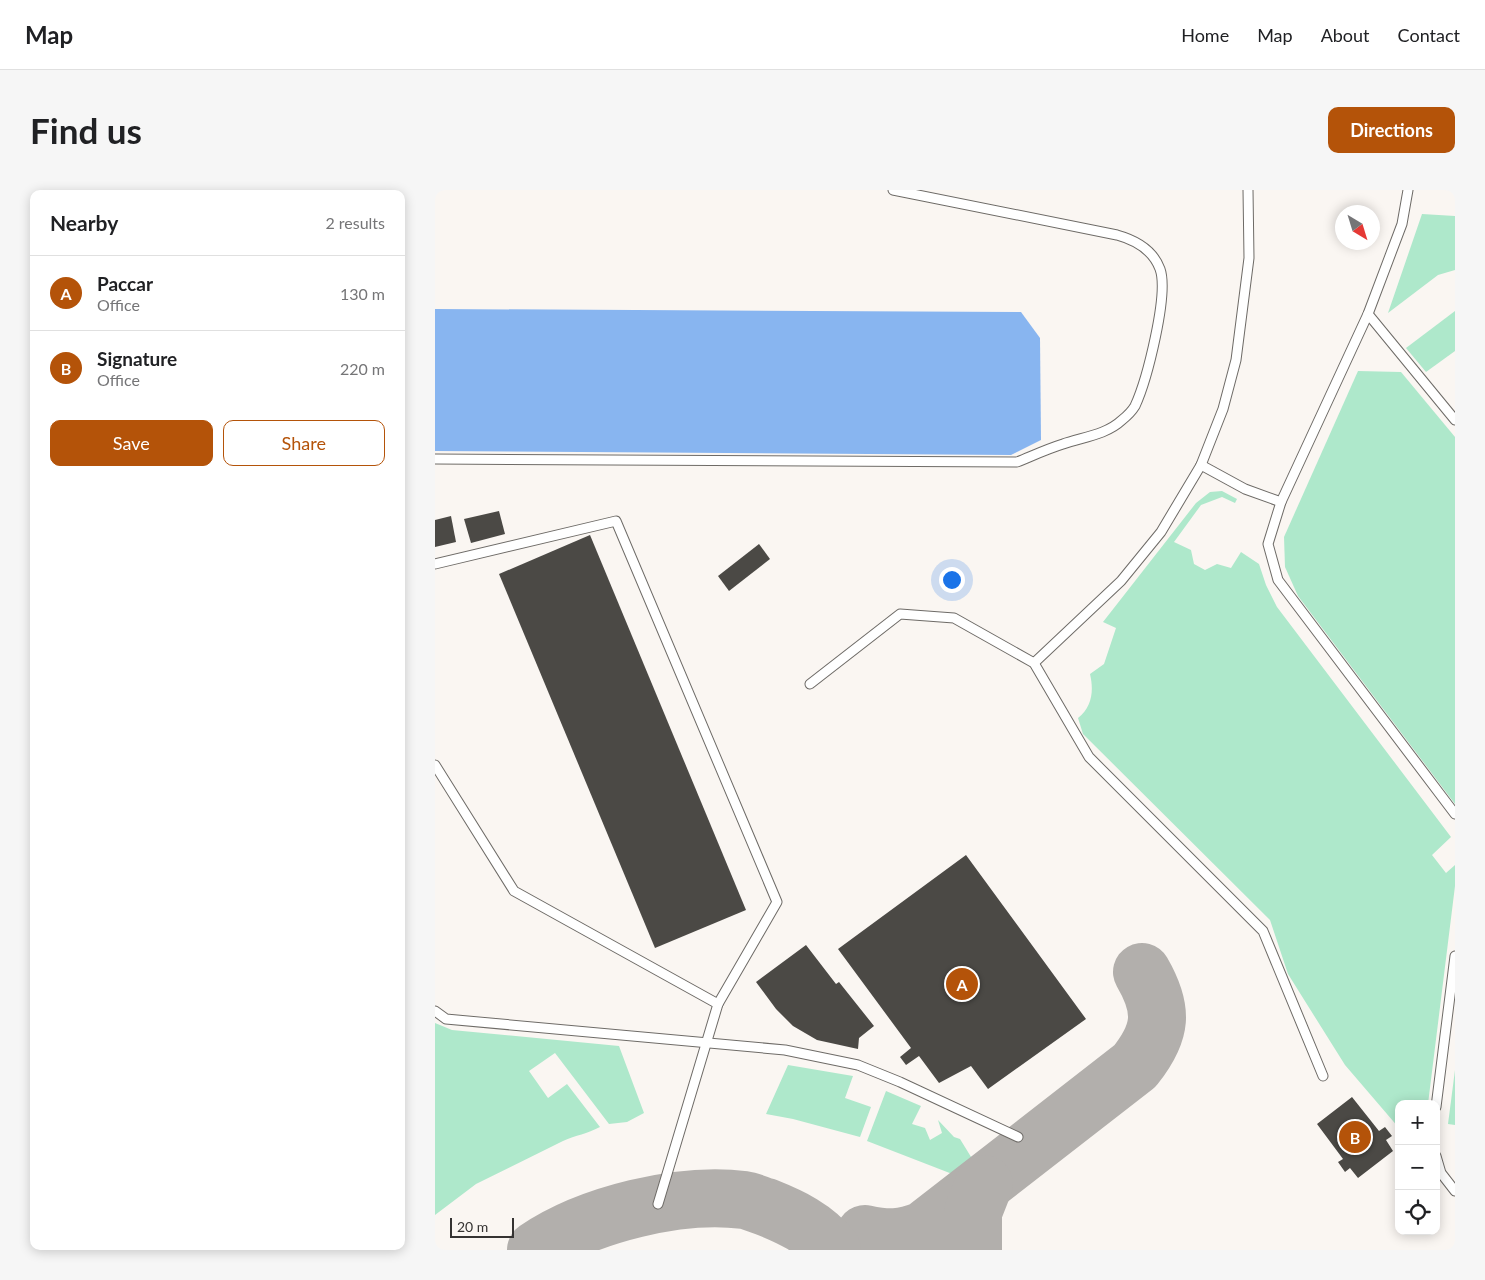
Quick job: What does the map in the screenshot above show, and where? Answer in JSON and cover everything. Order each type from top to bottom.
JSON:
[{"type":"lane","points":[[435,459],[1017,462],[1064,444],[1110,430],[1134,408],[1148,368],[1159,318],[1163,278],[1159,267],[1147,250],[1132,239],[1117,235],[893,190]]},
{"type":"lane","points":[[1034,663],[1121,581],[1161,532],[1201,464],[1223,410],[1236,360],[1249,258],[1248,190]]},
{"type":"lane","points":[[1408,190],[1403,224],[1369,314],[1281,502],[1268,544],[1278,580],[1455,814]]},
{"type":"lane","points":[[1369,314],[1455,420]]},
{"type":"lane","points":[[1201,464],[1245,489],[1281,502]]},
{"type":"lane","points":[[435,564],[616,521],[777,902],[718,1004],[658,1204]]},
{"type":"lane","points":[[809,684],[901,614],[953,618],[1034,663],[1089,757],[1263,931],[1323,1076]]},
{"type":"lane","points":[[435,765],[514,890],[718,1004]]},
{"type":"lane","points":[[1437,1100],[1455,956]]},
{"type":"lane","points":[[435,1011],[446,1019],[785,1050],[858,1065],[900,1082],[1018,1137]]},
{"type":"lane","points":[[1440,1170],[1455,1191]]},
{"type":"green space","points":[[1422,214],[1455,216],[1455,270],[1438,275],[1388,313]]},
{"type":"green space","points":[[1455,311],[1455,351],[1426,372],[1406,348]]},
{"type":"green space","points":[[1358,371],[1401,372],[1455,437],[1455,804],[1298,596],[1285,567],[1284,537]]},
{"type":"green space","points":[[1222,491],[1237,499],[1235,503],[1222,497],[1201,505],[1174,542],[1191,550],[1194,564],[1205,570],[1217,564],[1231,568],[1241,552],[1259,564],[1266,585],[1277,607],[1451,837],[1432,855],[1446,873],[1455,865],[1455,886],[1428,1100],[1395,1100],[1395,1123],[1345,1065],[1288,974],[1270,920],[1083,734],[1078,718],[1083,714],[1091,698],[1090,674],[1104,664],[1116,628],[1103,622],[1196,503],[1210,492]]},
{"type":"green space","points":[[435,1023],[452,1030],[619,1046],[644,1113],[627,1122],[609,1124],[555,1053],[529,1071],[548,1098],[567,1084],[600,1127],[563,1141],[476,1184],[435,1215]]},
{"type":"green space","points":[[788,1065],[853,1076],[845,1098],[871,1107],[860,1137],[793,1119],[766,1114]]},
{"type":"green space","points":[[1455,1070],[1455,1125],[1448,1124]]},
{"type":"green space","points":[[886,1091],[921,1106],[912,1124],[925,1128],[930,1140],[942,1133],[938,1120],[954,1137],[960,1139],[976,1165],[960,1177],[867,1141]]},
{"type":"water","points":[[435,309],[1021,312],[1040,338],[1041,440],[1011,455],[435,451]]},
{"type":"building","points":[[499,511],[505,534],[471,543],[464,519]]},
{"type":"building","points":[[451,516],[456,542],[435,547],[435,520]]},
{"type":"building","points":[[590,535],[746,910],[655,948],[499,574]]},
{"type":"building","points":[[759,544],[770,559],[729,591],[718,576]]},
{"type":"building","points":[[966,855],[1086,1019],[988,1089],[971,1066],[939,1083],[919,1056],[906,1065],[900,1057],[911,1048],[838,949]]},
{"type":"building","points":[[806,945],[836,984],[839,982],[874,1026],[859,1038],[858,1049],[817,1040],[793,1026],[776,1009],[756,982]]},
{"type":"building","points":[[1352,1097],[1379,1131],[1385,1127],[1392,1136],[1386,1140],[1393,1151],[1358,1178],[1350,1168],[1345,1172],[1338,1162],[1343,1159],[1317,1124]]},
{"type":"taxiway","points":[[865,1234],[894,1237],[924,1230],[1135,1066],[1151,1042],[1157,1021],[1157,1009],[1154,998],[1142,972]]},
{"type":"taxiway","points":[[973,1250],[973,1212],[984,1184]]},
{"type":"taxiway","points":[[536,1250],[558,1237],[608,1216],[664,1203],[719,1198],[747,1201],[784,1215],[810,1229],[832,1250]]},
{"type":"place","name":"Paccar","points":[[962,984]]},
{"type":"place","name":"Signature","points":[[1355,1137]]}]
